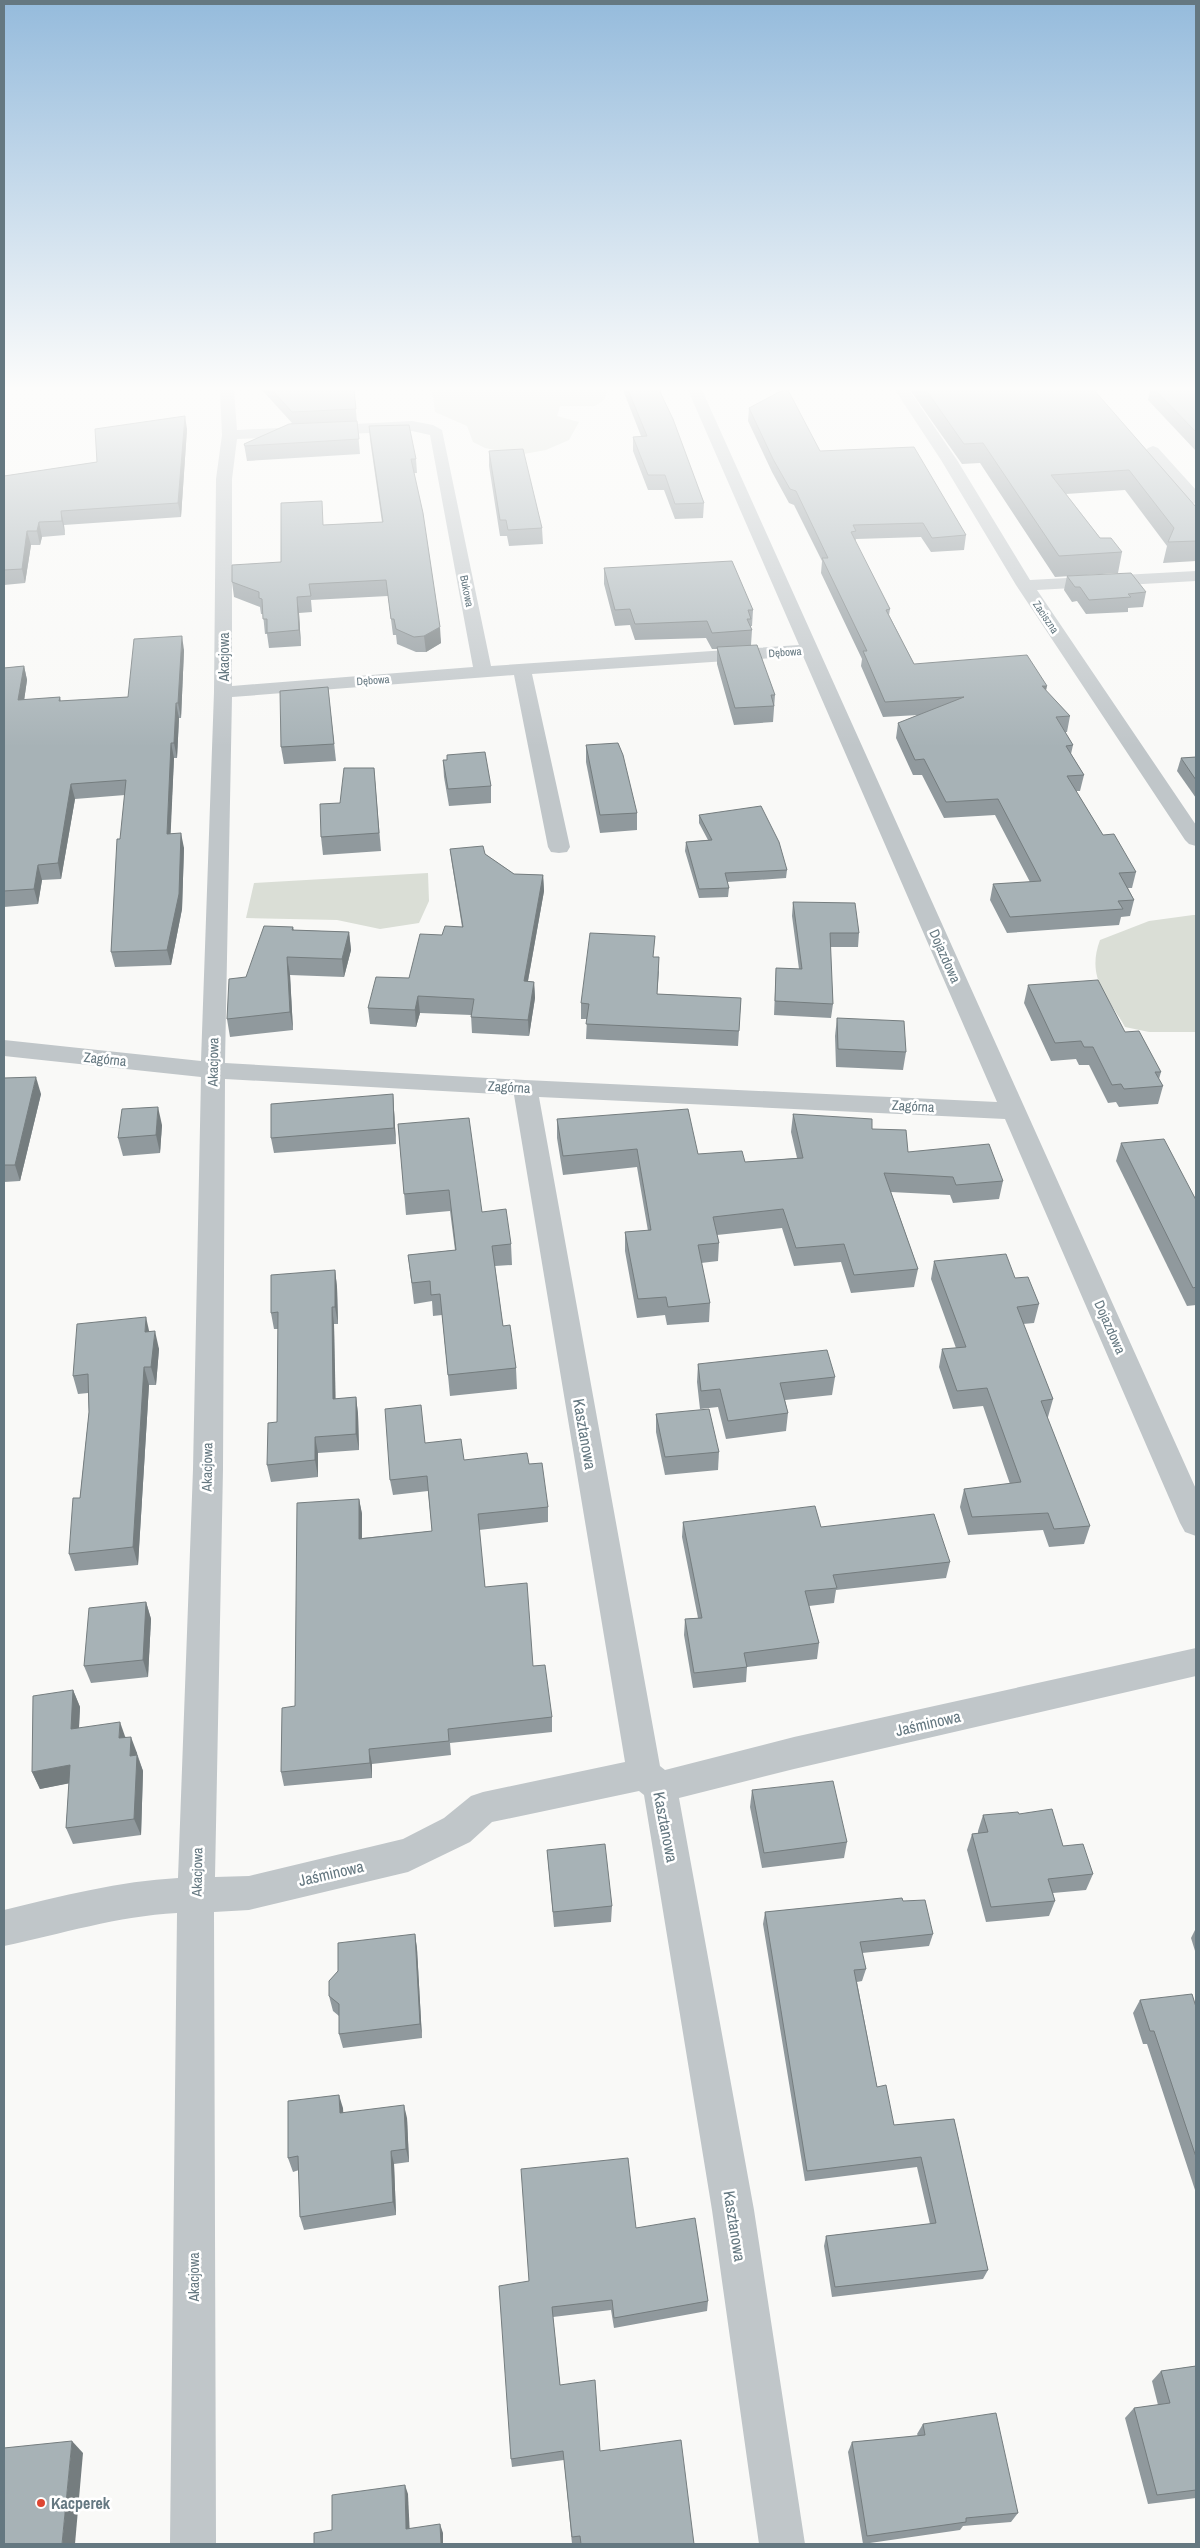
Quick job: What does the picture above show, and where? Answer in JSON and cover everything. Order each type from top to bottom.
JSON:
[{"type":"street","name":"Akacjowa","points":[[193,2544],[196,1897],[208,1469],[213,1070],[224,692],[224,509]]},
{"type":"street","name":"Bukowa","points":[[452,509],[483,672]]},
{"type":"street","name":"Dojazdowa","points":[[747,509],[1196,1523]]},
{"type":"street","name":"Zaciszna","points":[[979,509],[1025,585],[1196,840]]},
{"type":"street","points":[[1025,585],[1196,576]]},
{"type":"street","name":"Dębowa","points":[[224,692],[522,668],[809,650]]},
{"type":"street","points":[[522,668],[558,846]]},
{"type":"street","name":"Zagórna","points":[[4,1048],[213,1070],[525,1088],[1014,1111]]},
{"type":"street","name":"Kasztanowa","points":[[525,1088],[733,2210],[782,2544]]},
{"type":"street","name":"Jaśminowa","points":[[4,1928],[60,1914],[152,1897],[196,1897],[249,1893],[408,1855],[457,1830],[483,1808],[652,1781],[794,1753],[1196,1662]]},
{"type":"shaded area","points":[[428,873],[429,901],[419,923],[380,929],[337,920],[246,918],[254,883]]},
{"type":"shaded area","points":[[1196,915],[1196,1032],[1149,1032],[1125,1027],[1100,986],[1097,976],[1095,965],[1096,953],[1100,940],[1149,921]]},
{"type":"building","points":[[4,509],[92,509],[61,511],[62,521],[39,522],[37,531],[27,531],[22,569],[4,570]]},
{"type":"building","points":[[281,509],[322,509],[323,525],[383,522],[381,509],[422,509],[440,627],[424,636],[414,637],[396,629],[394,619],[391,619],[386,580],[309,584],[311,596],[297,597],[299,630],[267,633],[267,619],[263,619],[262,599],[259,598],[259,592],[232,582],[232,565],[281,562]]},
{"type":"building","points":[[498,509],[537,509],[542,528],[508,530],[506,520],[500,520]]},
{"type":"building","points":[[805,509],[951,509],[966,535],[932,538],[923,523],[853,525],[856,531],[851,532],[890,609],[886,610],[914,664],[1027,655],[1047,686],[1042,686],[1070,716],[1056,717],[1073,745],[1066,746],[1084,775],[1067,776],[1103,835],[1114,834],[1136,872],[1119,873],[1134,900],[1118,901],[1123,909],[1010,917],[993,884],[1041,881],[998,799],[946,802],[924,759],[915,760],[898,723],[964,697],[885,702],[863,651],[867,651],[822,558],[828,558]]},
{"type":"building","points":[[1027,509],[1077,509],[1100,538],[1111,538],[1122,552],[1059,556]]},
{"type":"building","points":[[1159,509],[1196,509],[1196,541],[1168,542],[1174,528]]},
{"type":"building","points":[[732,561],[753,610],[748,610],[751,619],[747,619],[752,630],[712,633],[707,621],[635,624],[630,609],[615,610],[604,568]]},
{"type":"building","points":[[1131,573],[1146,592],[1128,594],[1131,597],[1089,600],[1080,587],[1075,587],[1067,576]]},
{"type":"building","points":[[182,636],[174,743],[171,743],[167,834],[181,833],[179,894],[167,950],[111,952],[117,839],[120,839],[126,780],[71,784],[58,863],[38,865],[34,889],[4,891],[4,668],[24,666],[18,700],[60,697],[59,701],[128,697],[134,639]]},
{"type":"building","points":[[757,645],[775,695],[771,695],[774,706],[735,708],[717,647]]},
{"type":"building","points":[[328,687],[334,744],[281,747],[280,691]]},
{"type":"building","points":[[618,743],[623,755],[637,813],[600,815],[586,745]]},
{"type":"building","points":[[485,752],[491,786],[448,789],[443,760],[447,760],[447,755]]},
{"type":"building","points":[[1196,757],[1196,780],[1181,758]]},
{"type":"building","points":[[344,768],[374,768],[379,833],[321,837],[320,804],[340,803]]},
{"type":"building","points":[[761,806],[779,842],[787,870],[725,873],[729,888],[699,889],[686,842],[712,840],[699,815]]},
{"type":"building","points":[[483,846],[485,854],[514,874],[543,875],[524,981],[534,982],[528,1020],[471,1017],[474,999],[418,996],[415,1010],[368,1008],[376,977],[409,978],[420,934],[442,935],[445,926],[463,927],[450,849]]},
{"type":"building","points":[[793,902],[855,903],[859,933],[830,933],[833,1004],[775,1001],[776,968],[802,969]]},
{"type":"building","points":[[264,926],[293,927],[292,930],[349,932],[342,959],[287,957],[290,1012],[227,1019],[229,979],[246,977]]},
{"type":"building","points":[[590,933],[655,936],[653,957],[659,957],[657,994],[741,998],[739,1031],[586,1024],[589,1004],[581,1003]]},
{"type":"building","points":[[1098,980],[1125,1032],[1139,1031],[1161,1072],[1155,1072],[1163,1086],[1124,1089],[1121,1084],[1112,1085],[1093,1047],[1084,1047],[1081,1041],[1055,1043],[1028,985]]},
{"type":"building","points":[[837,1018],[904,1021],[906,1052],[838,1049]]},
{"type":"building","points":[[36,1077],[15,1165],[4,1165],[4,1078]]},
{"type":"building","points":[[393,1094],[394,1128],[271,1138],[271,1104]]},
{"type":"building","points":[[158,1107],[156,1135],[118,1138],[122,1109]]},
{"type":"building","points":[[688,1109],[698,1154],[742,1151],[745,1162],[803,1158],[793,1114],[872,1119],[872,1129],[906,1130],[908,1152],[989,1144],[1003,1181],[956,1185],[953,1177],[884,1173],[918,1269],[854,1275],[844,1244],[796,1248],[783,1209],[713,1217],[719,1243],[698,1245],[710,1303],[668,1307],[666,1297],[638,1299],[625,1232],[651,1230],[637,1149],[563,1156],[557,1119]]},
{"type":"building","points":[[469,1118],[482,1212],[506,1209],[511,1244],[492,1246],[503,1326],[510,1325],[516,1368],[448,1375],[440,1294],[431,1295],[430,1281],[412,1283],[408,1255],[456,1250],[449,1190],[404,1194],[398,1124]]},
{"type":"building","points":[[1164,1139],[1196,1200],[1196,1287],[1193,1288],[1121,1143]]},
{"type":"building","points":[[1006,1254],[1015,1278],[1028,1277],[1039,1304],[1017,1307],[1053,1399],[1041,1401],[1090,1526],[1054,1529],[1048,1513],[972,1517],[964,1489],[1021,1482],[987,1388],[957,1391],[942,1349],[966,1347],[934,1261]]},
{"type":"building","points":[[335,1270],[335,1307],[332,1307],[333,1399],[356,1397],[356,1434],[315,1437],[315,1460],[267,1465],[268,1423],[277,1422],[278,1312],[271,1313],[271,1275]]},
{"type":"building","points":[[146,1317],[145,1332],[155,1331],[151,1367],[144,1367],[133,1547],[69,1554],[73,1498],[80,1498],[89,1412],[88,1374],[73,1376],[77,1324]]},
{"type":"building","points":[[827,1350],[835,1377],[780,1383],[788,1413],[728,1421],[720,1389],[701,1391],[698,1364]]},
{"type":"building","points":[[421,1405],[425,1443],[461,1439],[464,1460],[527,1453],[529,1464],[542,1463],[548,1507],[478,1514],[485,1587],[527,1583],[533,1666],[545,1665],[552,1717],[448,1729],[449,1741],[369,1749],[370,1763],[281,1772],[282,1708],[295,1706],[297,1503],[359,1499],[359,1539],[432,1531],[427,1476],[390,1480],[385,1409]]},
{"type":"building","points":[[709,1409],[719,1452],[665,1457],[656,1414]]},
{"type":"building","points":[[815,1506],[821,1527],[934,1514],[950,1562],[833,1575],[837,1588],[805,1591],[819,1643],[744,1653],[747,1667],[694,1673],[685,1619],[702,1618],[683,1522]]},
{"type":"building","points":[[146,1602],[143,1660],[84,1666],[89,1608]]},
{"type":"building","points":[[73,1690],[71,1729],[120,1722],[119,1738],[131,1737],[130,1756],[137,1755],[134,1819],[66,1828],[70,1765],[32,1772],[33,1696]]},
{"type":"building","points":[[833,1781],[847,1842],[764,1853],[752,1790]]},
{"type":"building","points":[[1052,1809],[1063,1846],[1083,1844],[1093,1874],[1048,1879],[1055,1901],[991,1907],[972,1834],[988,1832],[983,1815],[1018,1812],[1019,1814]]},
{"type":"building","points":[[605,1844],[612,1906],[553,1912],[547,1850]]},
{"type":"building","points":[[902,1898],[903,1901],[925,1900],[933,1934],[860,1942],[866,1969],[854,1970],[877,2087],[886,2085],[894,2125],[954,2119],[988,2270],[835,2287],[826,2236],[936,2223],[921,2157],[807,2171],[765,1912]]},
{"type":"building","points":[[415,1934],[420,2024],[339,2034],[339,2004],[329,1996],[329,1981],[338,1971],[338,1943]]},
{"type":"building","points":[[1192,1994],[1196,2007],[1196,2157],[1154,2031],[1150,2031],[1140,2000]]},
{"type":"building","points":[[339,2095],[340,2113],[404,2105],[406,2149],[391,2151],[393,2202],[300,2217],[298,2156],[288,2158],[288,2101]]},
{"type":"building","points":[[628,2158],[636,2228],[695,2218],[708,2301],[614,2318],[612,2300],[552,2307],[560,2385],[595,2380],[600,2451],[681,2440],[694,2544],[581,2544],[580,2536],[572,2537],[563,2451],[511,2459],[499,2286],[529,2281],[521,2169]]},
{"type":"building","points":[[1196,2366],[1196,2490],[1157,2495],[1134,2408],[1170,2403],[1161,2371]]},
{"type":"building","points":[[996,2413],[1018,2513],[966,2518],[966,2522],[867,2536],[852,2442],[925,2435],[923,2424]]},
{"type":"building","name":"Kacperek","points":[[72,2441],[62,2544],[4,2544],[4,2448]]},
{"type":"building","points":[[405,2485],[406,2529],[440,2524],[441,2544],[314,2544],[314,2533],[332,2530],[332,2495]]},
{"type":"place","name":"Kacperek","points":[[41,2503]]}]
